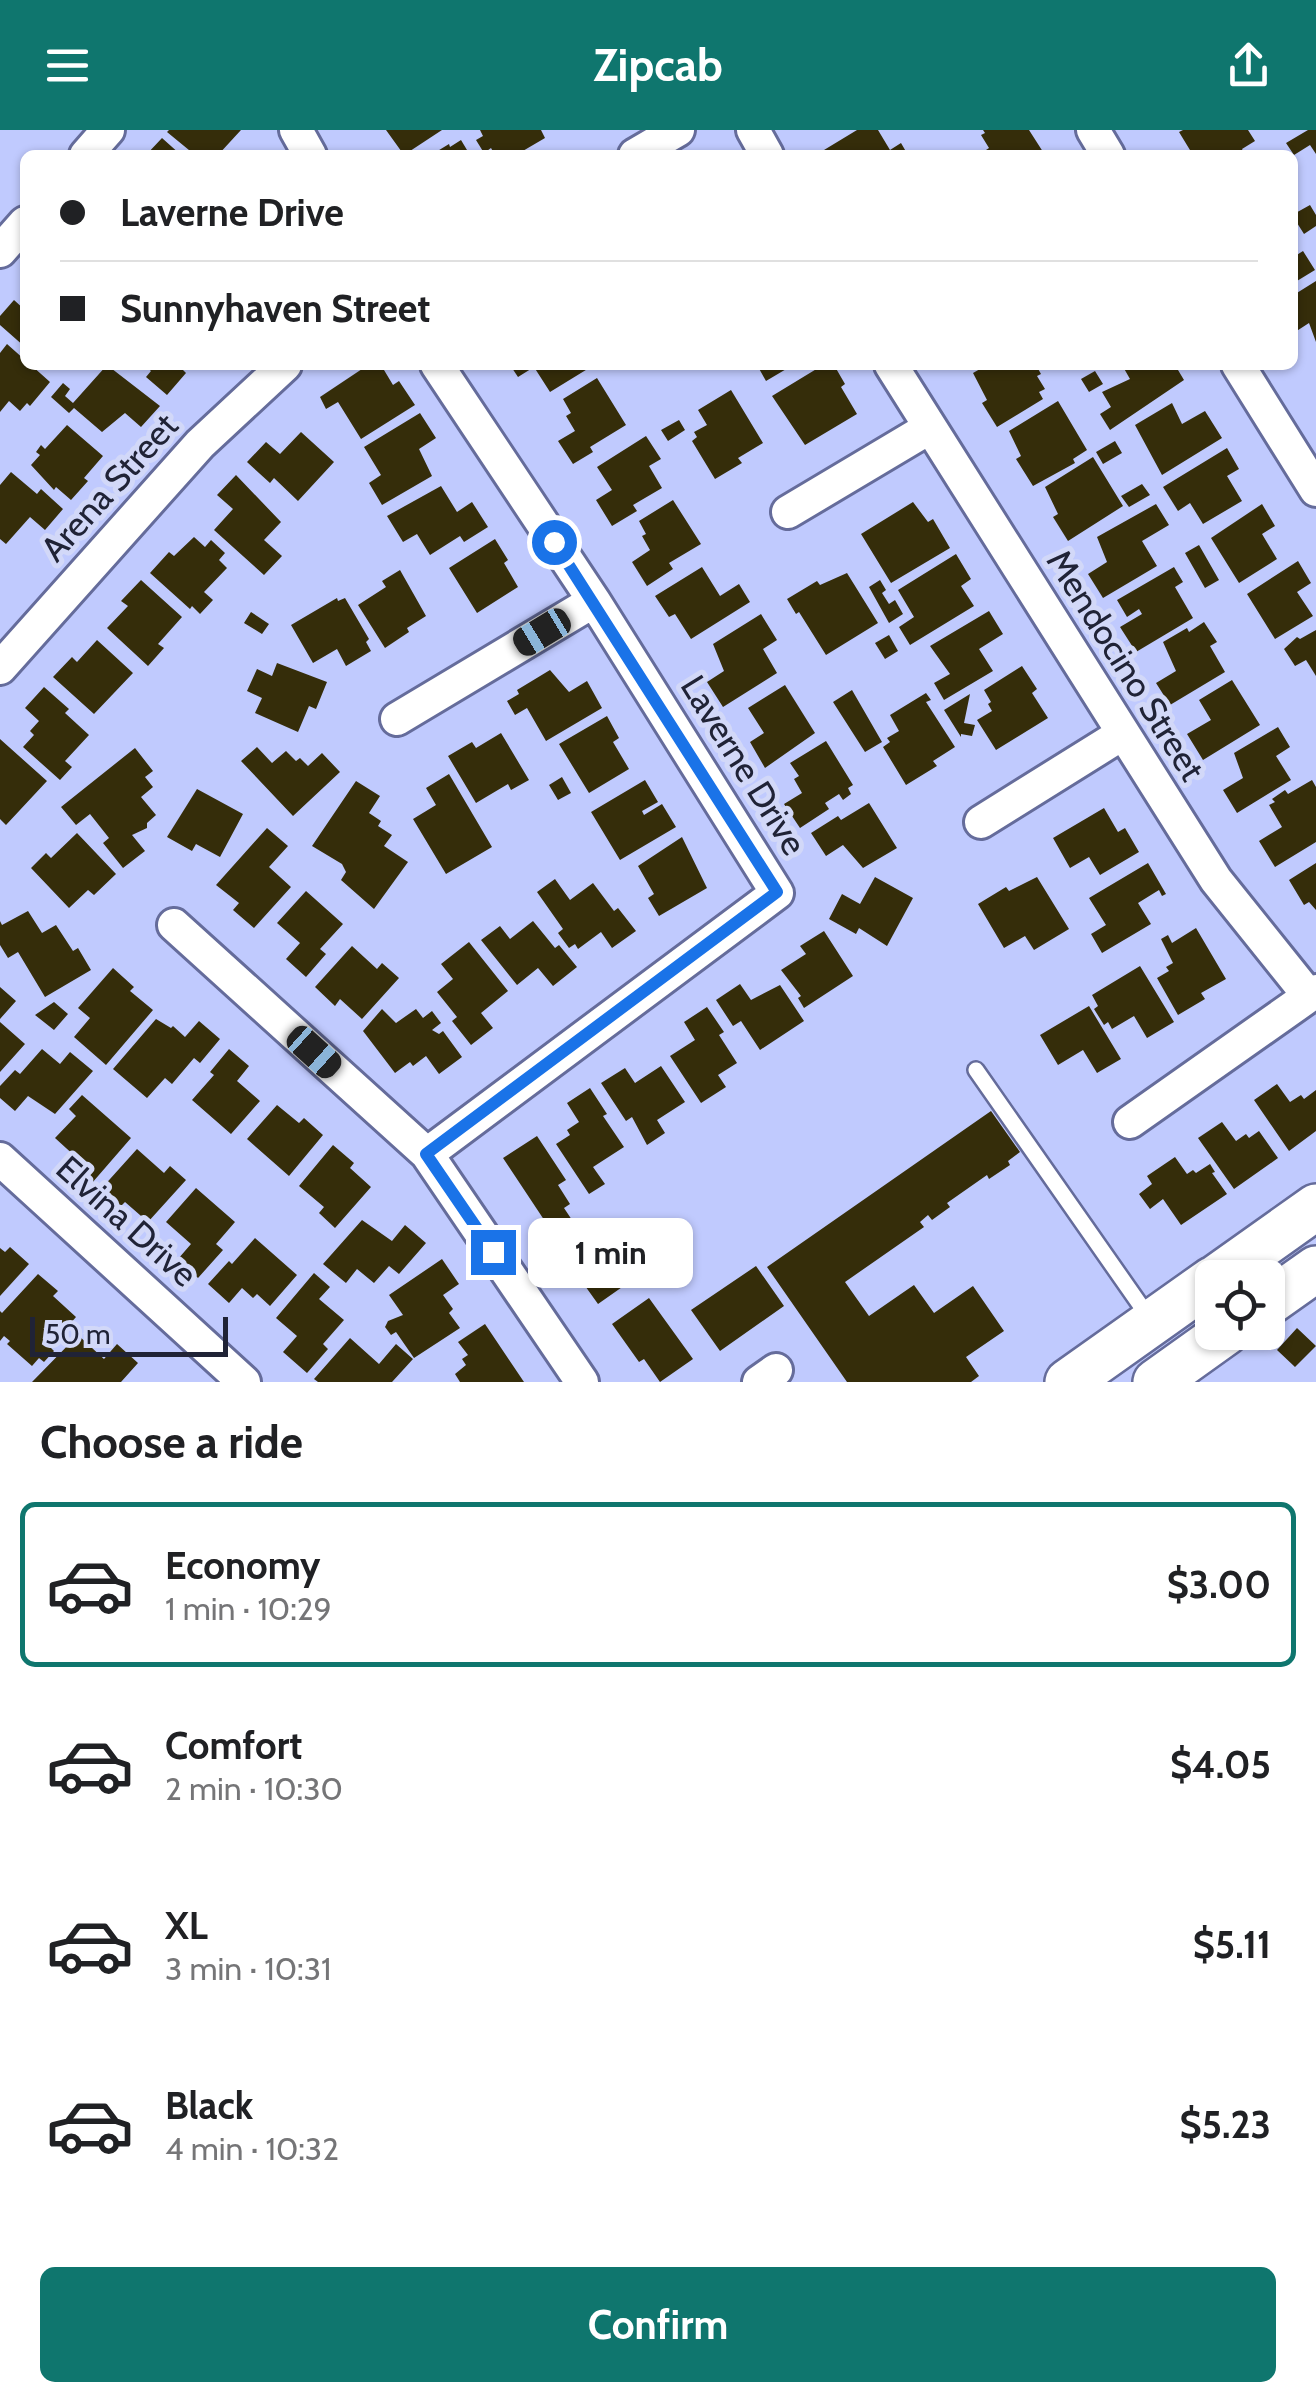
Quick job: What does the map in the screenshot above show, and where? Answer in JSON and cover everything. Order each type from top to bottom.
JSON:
[{"type":"main road","points":[[1241,1260],[1316,1207]]},
{"type":"main road","points":[[1285,1291],[1316,1269]]},
{"type":"main road","points":[[1068,1382],[1195,1292]]},
{"type":"main road","points":[[1156,1382],[1201,1350]]},
{"type":"street","points":[[90,150],[108,130]]},
{"type":"street","points":[[644,150],[678,130]]},
{"type":"street","points":[[0,251],[20,229]]},
{"type":"street","name":"Arena Street","points":[[0,668],[200,444],[280,370]]},
{"type":"street","name":"Laverne Drive","points":[[426,1154],[777,892],[594,600],[440,370]]},
{"type":"street","name":"Mendocino Street","points":[[894,370],[1216,880],[1312,993]]},
{"type":"street","points":[[1241,370],[1316,490]]},
{"type":"street","points":[[788,512],[928,428]]},
{"type":"street","points":[[398,719],[594,600]]},
{"type":"street","points":[[981,822],[1122,734]]},
{"type":"street","points":[[174,925],[426,1154],[582,1382]]},
{"type":"street","points":[[1130,1122],[1312,993]]},
{"type":"street","name":"Elvina Drive","points":[[0,1159],[244,1382]]},
{"type":"lane","points":[[976,1070],[1152,1322]]},
{"type":"building","points":[[241,130],[223,150],[189,150],[167,132]]},
{"type":"building","points":[[386,130],[442,130],[412,150],[400,150]]},
{"type":"building","points":[[480,130],[541,130],[545,138],[525,150],[482,150],[476,140],[483,136]]},
{"type":"building","points":[[857,130],[878,130],[890,150],[824,150]]},
{"type":"building","points":[[983,130],[1029,130],[1042,150],[986,150],[989,148],[981,135]]},
{"type":"building","points":[[1248,130],[1255,141],[1242,150],[1190,150],[1179,132]]},
{"type":"building","points":[[1308,130],[1316,130],[1316,154],[1310,145],[1298,152],[1286,143]]},
{"type":"building","points":[[162,138],[175,150],[151,150]]},
{"type":"building","points":[[461,140],[467,150],[439,150],[449,144],[450,147]]},
{"type":"building","points":[[1310,205],[1316,215],[1316,226],[1304,234],[1298,224],[1298,212]]},
{"type":"building","points":[[1303,251],[1315,270],[1298,280],[1298,254]]},
{"type":"building","points":[[1316,281],[1316,342],[1309,323],[1298,330],[1298,292]]},
{"type":"building","points":[[14,300],[20,305],[20,343],[0,325],[0,316]]},
{"type":"building","points":[[7,344],[20,356],[20,370],[37,370],[50,382],[30,406],[27,403],[20,411],[9,401],[0,412],[0,353]]},
{"type":"building","points":[[103,370],[113,370],[160,406],[141,427],[125,413],[102,432],[74,408],[69,413],[51,397],[63,383],[70,389],[65,396],[73,403]]},
{"type":"building","points":[[360,370],[384,370],[393,385],[399,381],[415,405],[361,439],[338,402],[326,409],[320,397]]},
{"type":"building","points":[[536,370],[586,370],[550,392]]},
{"type":"building","points":[[760,370],[785,370],[766,381]]},
{"type":"building","points":[[815,370],[837,370],[845,384],[841,387],[857,414],[805,445],[772,396]]},
{"type":"building","points":[[1039,370],[1041,374],[1037,376],[1045,389],[1039,392],[1043,399],[997,427],[982,403],[987,400],[973,373]]},
{"type":"building","points":[[1125,370],[1178,370],[1184,380],[1110,430],[1100,414],[1111,407],[1102,392],[1130,379]]},
{"type":"building","points":[[151,371],[186,373],[167,395],[146,377]]},
{"type":"building","points":[[1095,371],[1103,384],[1089,392],[1081,379]]},
{"type":"building","points":[[597,378],[626,425],[590,447],[593,452],[573,464],[558,441],[575,431],[566,416],[571,413],[563,399]]},
{"type":"building","points":[[731,390],[763,443],[738,458],[742,463],[715,479],[692,441],[697,437],[694,432],[707,425],[698,410]]},
{"type":"building","points":[[1058,401],[1087,450],[1073,459],[1075,463],[1033,486],[1016,459],[1021,456],[1009,431]]},
{"type":"building","points":[[1172,403],[1182,424],[1205,411],[1222,438],[1162,475],[1135,425]]},
{"type":"building","points":[[420,413],[436,438],[419,449],[432,476],[382,505],[369,483],[381,475],[364,447]]},
{"type":"building","points":[[679,420],[685,430],[668,441],[661,430]]},
{"type":"building","points":[[67,425],[103,456],[71,500],[56,487],[54,490],[31,465],[40,455],[36,452],[41,445],[45,449]]},
{"type":"building","points":[[301,432],[334,462],[298,501],[274,478],[270,483],[247,462],[266,442],[280,454]]},
{"type":"building","points":[[646,436],[661,459],[649,466],[662,488],[633,505],[637,511],[612,526],[596,500],[612,490],[597,467]]},
{"type":"building","points":[[1115,441],[1122,453],[1103,464],[1096,452]]},
{"type":"building","points":[[1227,448],[1239,469],[1227,476],[1242,501],[1203,524],[1190,503],[1178,511],[1163,487]]},
{"type":"building","points":[[1093,457],[1123,506],[1068,541],[1053,517],[1058,514],[1045,487]]},
{"type":"building","points":[[11,472],[37,494],[41,489],[63,509],[45,530],[30,517],[6,544],[0,539],[0,485]]},
{"type":"building","points":[[236,475],[281,522],[264,540],[282,556],[264,575],[214,530],[233,509],[217,495]]},
{"type":"building","points":[[1142,484],[1150,495],[1129,507],[1121,496]]},
{"type":"building","points":[[441,486],[457,512],[472,502],[488,527],[464,542],[460,536],[430,555],[417,534],[403,542],[387,516]]},
{"type":"building","points":[[673,500],[701,544],[669,563],[673,569],[647,586],[632,562],[650,550],[639,521]]},
{"type":"building","points":[[913,502],[928,522],[933,519],[950,548],[891,583],[861,534]]},
{"type":"building","points":[[1156,504],[1169,525],[1142,541],[1157,566],[1103,598],[1088,574],[1107,562],[1097,537]]},
{"type":"building","points":[[1262,504],[1275,526],[1262,534],[1277,559],[1239,583],[1211,538]]},
{"type":"building","points":[[194,537],[205,547],[211,540],[225,553],[219,560],[227,568],[204,592],[213,600],[200,614],[150,573],[169,552],[174,556]]},
{"type":"building","points":[[495,539],[518,587],[477,613],[449,568]]},
{"type":"building","points":[[1199,545],[1219,580],[1205,588],[1185,553]]},
{"type":"building","points":[[956,554],[971,579],[961,586],[974,606],[910,645],[899,627],[914,617],[898,590]]},
{"type":"building","points":[[1298,561],[1311,583],[1297,592],[1313,616],[1275,639],[1247,594]]},
{"type":"building","points":[[702,567],[720,596],[739,584],[750,602],[691,639],[675,614],[669,617],[655,596]]},
{"type":"building","points":[[1174,567],[1183,582],[1175,587],[1193,618],[1136,652],[1120,627],[1142,614],[1139,609],[1127,617],[1117,600]]},
{"type":"building","points":[[400,570],[426,616],[385,648],[358,605],[386,587],[382,581]]},
{"type":"building","points":[[847,573],[878,623],[826,655],[787,599],[817,581],[820,585]]},
{"type":"building","points":[[141,580],[182,617],[158,644],[164,648],[148,666],[107,628],[128,606],[121,601]]},
{"type":"building","points":[[880,580],[889,604],[895,600],[903,614],[889,623],[869,587]]},
{"type":"building","points":[[337,598],[345,598],[369,639],[366,642],[371,651],[346,666],[337,649],[313,663],[291,625]]},
{"type":"building","points":[[989,611],[1003,634],[979,649],[993,671],[944,700],[934,683],[950,674],[930,646]]},
{"type":"building","points":[[251,612],[269,624],[262,634],[244,623]]},
{"type":"building","points":[[761,614],[777,640],[763,649],[777,673],[723,707],[707,682],[724,671],[713,644]]},
{"type":"building","points":[[1204,622],[1217,642],[1210,646],[1225,672],[1170,705],[1156,683],[1176,671],[1163,642]]},
{"type":"building","points":[[1316,630],[1316,676],[1306,660],[1295,666],[1284,649],[1297,637]]},
{"type":"building","points":[[889,635],[898,651],[885,659],[875,643]]},
{"type":"building","points":[[97,640],[133,673],[94,714],[53,677],[72,657],[77,662]]},
{"type":"building","points":[[277,663],[327,682],[316,709],[309,706],[298,732],[255,713],[262,698],[247,691],[257,669],[272,676]]},
{"type":"building","points":[[1022,666],[1037,689],[1032,693],[1048,718],[996,750],[977,720],[992,711],[984,690]]},
{"type":"building","points":[[550,670],[569,692],[587,681],[602,708],[546,741],[527,708],[515,715],[507,701],[519,694],[517,690]]},
{"type":"building","points":[[1232,680],[1260,725],[1203,760],[1187,734],[1211,720],[1199,700]]},
{"type":"building","points":[[785,685],[815,733],[765,768],[750,742],[764,733],[748,708]]},
{"type":"building","points":[[44,687],[69,709],[65,713],[89,735],[65,761],[72,767],[60,780],[23,747],[34,735],[30,731],[39,721],[25,708]]},
{"type":"building","points":[[852,690],[882,742],[865,752],[833,702]]},
{"type":"building","points":[[926,693],[931,700],[926,702],[955,747],[933,761],[937,766],[906,785],[883,747],[890,742],[887,738],[899,731],[890,715]]},
{"type":"building","points":[[970,694],[964,723],[975,725],[972,736],[961,737],[944,710]]},
{"type":"building","points":[[607,716],[619,738],[613,742],[629,769],[589,793],[559,744]]},
{"type":"building","points":[[1278,727],[1290,747],[1276,756],[1291,780],[1237,813],[1223,790],[1243,778],[1234,753]]},
{"type":"building","points":[[501,733],[529,780],[511,790],[508,784],[476,803],[448,756],[472,742],[476,748]]},
{"type":"building","points":[[0,739],[47,781],[6,825],[0,819]]},
{"type":"building","points":[[826,741],[853,785],[848,788],[851,794],[843,800],[839,794],[825,803],[829,809],[800,828],[784,804],[802,793],[794,779],[799,776],[790,763]]},
{"type":"building","points":[[257,747],[272,763],[286,751],[308,766],[322,753],[340,772],[293,816],[241,761]]},
{"type":"building","points":[[135,748],[153,771],[145,777],[153,787],[141,797],[156,815],[147,828],[132,835],[145,851],[123,868],[103,843],[109,838],[90,814],[76,825],[61,807]]},
{"type":"building","points":[[449,774],[492,847],[446,874],[413,819],[436,805],[426,788]]},
{"type":"building","points":[[562,777],[571,793],[558,800],[549,785]]},
{"type":"building","points":[[645,780],[658,802],[642,811],[644,815],[662,804],[676,827],[620,860],[591,812]]},
{"type":"building","points":[[1312,780],[1316,787],[1316,842],[1275,867],[1259,841],[1282,827],[1269,805],[1285,790],[1288,794]]},
{"type":"building","points":[[356,781],[380,796],[369,813],[381,821],[378,826],[392,835],[384,846],[408,862],[374,909],[341,880],[346,872],[342,864],[312,846]]},
{"type":"building","points":[[197,789],[243,814],[220,857],[196,844],[192,851],[167,837]]},
{"type":"building","points":[[869,803],[897,848],[863,868],[843,845],[826,856],[811,833]]},
{"type":"building","points":[[1104,808],[1118,832],[1125,828],[1139,852],[1100,875],[1089,857],[1070,868],[1053,838]]},
{"type":"building","points":[[267,828],[288,846],[269,867],[291,887],[254,928],[233,910],[239,903],[216,885]]},
{"type":"building","points":[[77,833],[116,874],[94,895],[88,890],[69,908],[31,868],[46,853],[51,858]]},
{"type":"building","points":[[682,837],[707,888],[659,916],[648,898],[654,894],[638,866]]},
{"type":"building","points":[[1148,863],[1166,894],[1162,896],[1159,890],[1138,903],[1151,924],[1102,953],[1091,934],[1106,925],[1089,898]]},
{"type":"building","points":[[1316,863],[1316,910],[1309,902],[1304,905],[1289,880]]},
{"type":"building","points":[[875,877],[913,898],[887,946],[859,928],[856,934],[829,919],[842,894],[860,904]]},
{"type":"building","points":[[1037,877],[1069,929],[1034,950],[1025,936],[1004,948],[978,904],[1006,887],[1009,891]]},
{"type":"building","points":[[555,879],[570,900],[593,883],[614,911],[618,908],[636,931],[612,948],[601,932],[578,949],[575,944],[569,948],[558,933],[563,929],[537,892]]},
{"type":"building","points":[[306,891],[343,924],[320,949],[326,954],[306,977],[286,959],[300,943],[277,923]]},
{"type":"building","points":[[28,911],[42,933],[56,925],[73,951],[78,948],[91,970],[45,997],[18,952],[8,958],[0,945],[0,921],[2,925]]},
{"type":"building","points":[[533,921],[577,967],[553,986],[538,968],[517,985],[481,940],[500,926],[510,939]]},
{"type":"building","points":[[1196,928],[1226,979],[1201,993],[1205,999],[1178,1015],[1157,978],[1169,971],[1166,967],[1173,963],[1161,939],[1168,935],[1172,943]]},
{"type":"building","points":[[824,931],[853,976],[804,1008],[798,998],[801,996],[781,970],[806,954],[800,946]]},
{"type":"building","points":[[469,942],[508,991],[481,1013],[493,1028],[471,1045],[452,1021],[457,1017],[437,992],[453,979],[441,964]]},
{"type":"building","points":[[352,946],[377,969],[382,963],[399,978],[362,1019],[340,999],[335,1006],[315,987]]},
{"type":"building","points":[[1140,966],[1174,1022],[1147,1038],[1134,1016],[1112,1029],[1108,1022],[1104,1025],[1094,1009],[1098,1006],[1092,995]]},
{"type":"building","points":[[113,968],[134,987],[130,991],[153,1010],[106,1065],[74,1037],[90,1018],[78,1008]]},
{"type":"building","points":[[740,984],[751,1000],[780,985],[804,1021],[760,1050],[741,1021],[733,1026],[716,1000]]},
{"type":"building","points":[[0,987],[16,1001],[0,1019]]},
{"type":"building","points":[[54,1002],[68,1014],[54,1030],[35,1015]]},
{"type":"building","points":[[1089,1006],[1121,1059],[1097,1073],[1083,1050],[1058,1065],[1040,1035]]},
{"type":"building","points":[[707,1007],[724,1032],[719,1035],[737,1063],[718,1075],[726,1087],[701,1103],[670,1056],[695,1040],[684,1022]]},
{"type":"building","points":[[382,1009],[396,1023],[416,1009],[423,1018],[432,1011],[441,1023],[432,1030],[439,1034],[443,1031],[462,1057],[439,1074],[426,1056],[395,1073],[363,1031]]},
{"type":"building","points":[[156,1019],[173,1026],[185,1037],[199,1021],[220,1039],[200,1063],[194,1058],[172,1084],[165,1078],[147,1098],[113,1069]]},
{"type":"building","points":[[0,1022],[25,1044],[0,1072]]},
{"type":"building","points":[[42,1049],[60,1064],[70,1052],[93,1071],[55,1114],[28,1096],[15,1111],[0,1098],[0,1086],[15,1070],[20,1074]]},
{"type":"building","points":[[229,1049],[249,1066],[237,1081],[260,1101],[231,1134],[192,1100],[214,1075],[210,1072]]},
{"type":"building","points":[[661,1066],[685,1102],[657,1120],[665,1133],[647,1145],[632,1117],[626,1121],[601,1083],[625,1068],[635,1083]]},
{"type":"building","points":[[1277,1084],[1290,1102],[1301,1095],[1304,1099],[1316,1090],[1316,1131],[1289,1151],[1254,1100]]},
{"type":"building","points":[[590,1088],[624,1147],[593,1167],[605,1184],[589,1194],[556,1144],[570,1135],[567,1130],[579,1122],[567,1103]]},
{"type":"building","points":[[82,1095],[131,1138],[92,1183],[71,1165],[77,1158],[55,1138],[76,1116],[69,1109]]},
{"type":"building","points":[[277,1105],[299,1123],[304,1118],[323,1135],[289,1176],[247,1139]]},
{"type":"building","points":[[991,1111],[1020,1152],[1008,1161],[1010,1165],[989,1179],[987,1175],[947,1203],[950,1207],[932,1220],[928,1215],[920,1222],[924,1227],[845,1282],[869,1316],[914,1285],[934,1313],[973,1286],[1004,1331],[966,1357],[979,1376],[971,1382],[847,1382],[767,1267]]},
{"type":"building","points":[[1222,1122],[1236,1141],[1259,1131],[1278,1158],[1234,1189],[1198,1138]]},
{"type":"building","points":[[537,1136],[566,1180],[558,1185],[570,1204],[564,1208],[572,1220],[575,1218],[595,1248],[614,1236],[620,1246],[582,1270],[578,1263],[574,1265],[503,1158]]},
{"type":"building","points":[[333,1145],[354,1163],[350,1168],[371,1187],[335,1228],[319,1213],[324,1207],[299,1186]]},
{"type":"building","points":[[137,1149],[164,1173],[170,1166],[186,1180],[148,1222],[125,1202],[121,1206],[101,1189]]},
{"type":"building","points":[[1175,1157],[1187,1174],[1210,1164],[1227,1194],[1181,1225],[1163,1199],[1150,1209],[1139,1194],[1152,1184],[1147,1176]]},
{"type":"building","points":[[196,1188],[235,1222],[216,1244],[223,1250],[198,1278],[178,1259],[191,1244],[166,1222]]},
{"type":"building","points":[[362,1220],[392,1241],[405,1225],[426,1243],[399,1274],[389,1266],[374,1283],[357,1269],[346,1283],[323,1264]]},
{"type":"building","points":[[255,1238],[297,1275],[270,1306],[257,1294],[253,1298],[242,1288],[229,1303],[208,1284]]},
{"type":"building","points":[[10,1247],[29,1264],[0,1296],[0,1248],[5,1252]]},
{"type":"building","points":[[620,1257],[635,1278],[598,1304],[583,1283]]},
{"type":"building","points":[[442,1259],[459,1284],[443,1295],[460,1328],[414,1358],[396,1332],[391,1335],[385,1327],[388,1321],[403,1315],[389,1295]]},
{"type":"building","points":[[756,1266],[784,1306],[720,1351],[691,1310]]},
{"type":"building","points":[[314,1273],[330,1287],[319,1299],[344,1320],[323,1344],[328,1349],[307,1373],[283,1352],[297,1336],[276,1318]]},
{"type":"building","points":[[38,1274],[58,1291],[53,1296],[76,1317],[50,1347],[54,1351],[44,1362],[39,1358],[32,1366],[7,1344],[10,1341],[4,1336],[0,1341],[0,1311]]},
{"type":"building","points":[[649,1298],[693,1359],[660,1382],[644,1359],[639,1362],[612,1324]]},
{"type":"building","points":[[485,1324],[524,1382],[460,1382],[455,1374],[466,1365],[462,1359],[468,1355],[458,1342]]},
{"type":"building","points":[[1297,1328],[1316,1346],[1295,1367],[1277,1350],[1285,1350],[1285,1341]]},
{"type":"building","points":[[78,1335],[104,1359],[117,1344],[138,1363],[121,1382],[32,1382]]},
{"type":"building","points":[[350,1338],[379,1364],[396,1344],[413,1359],[392,1382],[314,1379]]},
{"type":"route","points":[[493,1252],[426,1154],[777,892],[554,542]]}]
